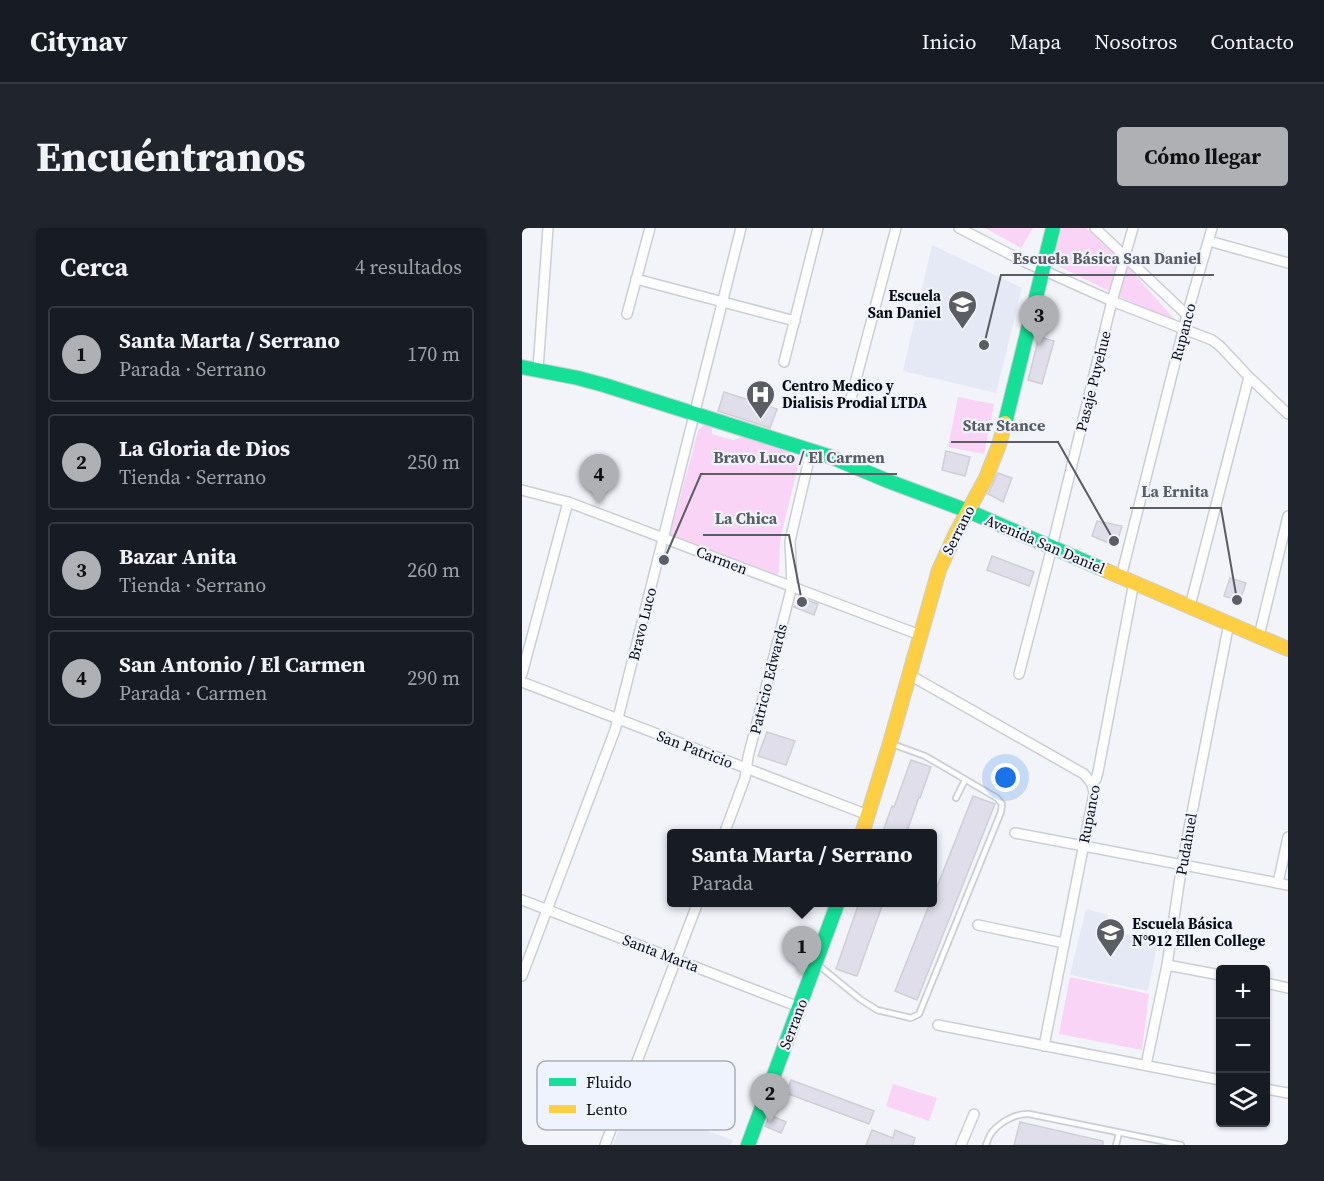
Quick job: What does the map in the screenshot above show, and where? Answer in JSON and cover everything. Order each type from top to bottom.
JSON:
[{"type":"main road","name":"Serrano","points":[[864,829],[939,570],[986,478],[999,445],[1053,228]]},
{"type":"main road","name":"Avenida San Daniel","points":[[522,367],[587,380],[831,457],[968,511],[1288,649]]},
{"type":"main road","name":"Serrano","points":[[748,1145],[837,907]]},
{"type":"street","points":[[538,369],[548,228]]},
{"type":"street","points":[[627,314],[650,228]]},
{"type":"street","name":"Bravo Luco","points":[[522,976],[618,719],[741,228]]},
{"type":"street","points":[[784,362],[818,228]]},
{"type":"street","points":[[850,402],[896,228]]},
{"type":"street","points":[[959,228],[1112,301],[1212,340],[1288,414]]},
{"type":"street","points":[[1095,228],[1187,315]]},
{"type":"street","name":"Pasaje Puyehue","points":[[1019,674],[1112,301],[1133,228]]},
{"type":"street","name":"Rupanco","points":[[1044,1046],[1094,793],[1092,784],[1098,772],[1127,579],[1187,315],[1212,228]]},
{"type":"street","points":[[1209,241],[1288,263]]},
{"type":"street","points":[[636,279],[795,321]]},
{"type":"street","points":[[1190,606],[1249,376]]},
{"type":"street","name":"Patricio Edwards","points":[[726,829],[745,777],[792,586],[790,541],[811,451]]},
{"type":"street","name":"Carmen","points":[[522,490],[568,502],[920,635]]},
{"type":"street","points":[[522,674],[568,502]]},
{"type":"street","points":[[1259,636],[1288,516]]},
{"type":"street","name":"Pudahuel","points":[[1146,1065],[1167,964],[1182,864],[1229,623]]},
{"type":"street","points":[[908,674],[1084,774],[1092,784]]},
{"type":"street","name":"San Patricio","points":[[522,682],[868,815]]},
{"type":"street","points":[[1015,833],[1283,884],[1288,837]]},
{"type":"street","name":"Santa Marta","points":[[522,900],[800,1006]]},
{"type":"street","points":[[637,1061],[696,907]]},
{"type":"street","points":[[978,924],[1064,943]]},
{"type":"street","points":[[1167,964],[1216,974]]},
{"type":"street","points":[[1270,984],[1288,988]]},
{"type":"street","points":[[938,1025],[1216,1079]]},
{"type":"street","points":[[1270,1090],[1288,1093]]},
{"type":"street","points":[[961,1145],[974,1114]]},
{"type":"street","points":[[605,1145],[611,1130]]},
{"type":"lane","points":[[816,963],[877,1010],[911,1018],[919,1014],[1002,808],[997,798],[925,756],[890,743]]},
{"type":"lane","points":[[956,798],[965,780]]},
{"type":"lane","points":[[986,1145],[994,1130],[1022,1113],[1181,1145]]},
{"type":"lane","points":[[1116,1145],[1119,1133]]},
{"type":"shaded area","points":[[985,228],[1033,228],[1021,248]]},
{"type":"shaded area","points":[[1060,228],[1086,228],[1118,258],[1109,291],[1052,263]]},
{"type":"shaded area","name":"Escuela San Daniel","points":[[932,245],[1022,288],[996,393],[903,371]]},
{"type":"shaded area","points":[[1127,266],[1177,322],[1118,296]]},
{"type":"shaded area","points":[[958,397],[994,404],[984,454],[948,447]]},
{"type":"shaded area","points":[[705,425],[712,427],[712,434],[733,440],[742,437],[784,450],[797,457],[799,463],[783,527],[779,572],[776,576],[670,535],[697,435],[699,429]]},
{"type":"shaded area","points":[[1086,909],[1108,915],[1105,930],[1158,940],[1148,991],[1070,975]]},
{"type":"shaded area","points":[[1070,977],[1149,994],[1142,1050],[1059,1034]]},
{"type":"shaded area","points":[[893,1084],[937,1098],[929,1121],[886,1106]]},
{"type":"shaded area","points":[[619,1130],[705,1130],[733,1140],[731,1145],[613,1145]]},
{"type":"building","points":[[1039,337],[1054,341],[1042,384],[1028,380]]},
{"type":"building","points":[[724,392],[777,409],[770,428],[718,411]]},
{"type":"building","points":[[946,451],[970,457],[965,476],[942,470]]},
{"type":"building","points":[[998,473],[1012,478],[1003,502],[988,494]]},
{"type":"building","points":[[1097,521],[1122,526],[1116,546],[1092,536]]},
{"type":"building","points":[[992,556],[1034,572],[1029,586],[987,570]]},
{"type":"building","points":[[1230,578],[1246,583],[1240,601],[1224,596]]},
{"type":"building","points":[[804,599],[818,604],[814,615],[794,607]]},
{"type":"building","points":[[767,732],[795,741],[786,765],[758,756]]},
{"type":"building","points":[[911,760],[931,767],[908,829],[884,829],[892,806],[894,807]]},
{"type":"building","points":[[973,796],[995,804],[917,1000],[895,991],[928,907],[937,907],[937,887]]},
{"type":"building","points":[[858,907],[882,907],[857,976],[836,969]]},
{"type":"building","points":[[791,1080],[874,1111],[869,1124],[786,1093]]},
{"type":"building","points":[[770,1115],[786,1122],[781,1133],[765,1126]]},
{"type":"building","points":[[1020,1122],[1103,1141],[1103,1145],[1014,1145]]},
{"type":"building","points":[[872,1130],[893,1138],[895,1130],[915,1138],[913,1145],[866,1145]]},
{"type":"traffic: fast","points":[[1005,423],[1053,228]]},
{"type":"traffic: fast","points":[[522,367],[604,385],[831,457],[968,511],[1107,571]]},
{"type":"traffic: fast","points":[[748,1145],[836,907]]},
{"type":"traffic: slow","points":[[864,829],[939,570],[986,478],[1005,423]]},
{"type":"traffic: slow","points":[[1107,571],[1288,649]]},
{"type":"place","name":"Escuela San Daniel","points":[[962,330]]},
{"type":"place","name":"Escuela Básica San Daniel","points":[[984,345]]},
{"type":"place","name":"Bazar Anita","points":[[1039,345]]},
{"type":"place","name":"Centro Medico y Dialisis Prodial LTDA","points":[[761,420]]},
{"type":"place","name":"San Antonio / El Carmen","points":[[599,504]]},
{"type":"place","name":"Star Stance","points":[[1114,541]]},
{"type":"place","name":"Bravo Luco / El Carmen","points":[[664,560]]},
{"type":"place","name":"La Ernita","points":[[1237,600]]},
{"type":"place","name":"La Chica","points":[[802,602]]},
{"type":"place","name":"Escuela Básica N°912 Ellen College","points":[[1111,958]]},
{"type":"place","name":"Santa Marta / Serrano","points":[[802,976]]},
{"type":"place","name":"La Gloria de Dios","points":[[770,1123]]}]
